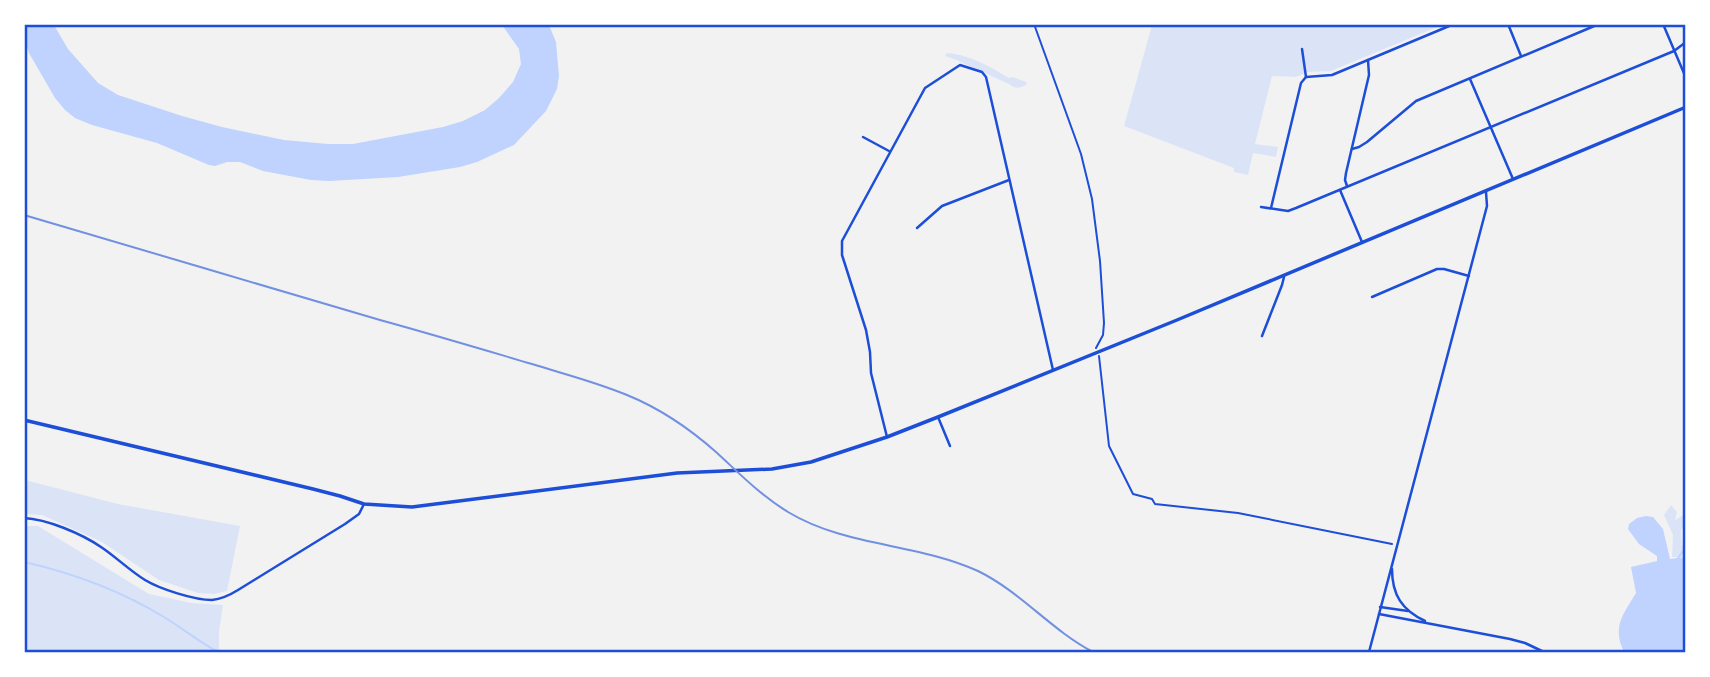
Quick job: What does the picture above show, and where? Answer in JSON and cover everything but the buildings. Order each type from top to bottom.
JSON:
[{"type":"street","points":[[1271,208],[1301,82],[1306,77],[1329,76],[1454,24]]},
{"type":"street","points":[[1508,24],[1521,56]]},
{"type":"street","points":[[1352,149],[1367,142],[1416,101],[1599,24]]},
{"type":"street","points":[[1663,24],[1685,78]]},
{"type":"street","points":[[1261,207],[1292,210],[1674,51],[1685,42]]},
{"type":"street","points":[[1303,49],[1306,77]]},
{"type":"street","points":[[1348,187],[1345,177],[1369,75],[1367,60]]},
{"type":"street","points":[[887,437],[871,373],[866,330],[841,248],[844,234],[921,94],[928,84],[960,65],[984,74],[989,88],[1053,370]]},
{"type":"street","points":[[1470,79],[1513,179]]},
{"type":"street","points":[[24,420],[313,489],[364,504],[397,507],[677,473],[750,471],[799,466],[938,417],[1685,107]]},
{"type":"street","points":[[863,137],[889,151]]},
{"type":"street","points":[[917,228],[936,209],[1009,180]]},
{"type":"street","points":[[1340,190],[1362,242]]},
{"type":"street","points":[[1369,653],[1487,206],[1486,190]]},
{"type":"street","points":[[1372,297],[1437,269],[1469,276]]},
{"type":"street","points":[[1262,336],[1282,285],[1283,275]]},
{"type":"street","points":[[938,417],[950,446]]},
{"type":"street","points":[[24,518],[40,520],[99,545],[147,581],[184,595],[214,600],[238,590],[345,524],[359,514],[364,504]]},
{"type":"street","points":[[1392,563],[1394,591],[1406,611],[1404,619]]},
{"type":"street","points":[[1380,607],[1406,611],[1432,624]]},
{"type":"street","points":[[1378,614],[1510,639],[1544,653]]},
{"type":"path","points":[[1034,24],[1082,154],[1092,199],[1104,323],[1097,349]]},
{"type":"path","points":[[1099,356],[1109,446],[1133,494],[1152,499],[1155,503],[1238,513],[1396,545]]},
{"type":"shaded area","points":[[1152,25],[1442,25],[1331,71],[1308,72],[1296,77],[1272,76],[1255,144],[1278,147],[1276,157],[1253,153],[1248,175],[1234,172],[1234,168],[1124,126]]},
{"type":"shaded area","points":[[947,53],[971,58],[1009,78],[1013,77],[1027,84],[1020,88],[1013,87],[945,56]]},
{"type":"shaded area","points":[[25,480],[118,504],[240,526],[227,591],[198,593],[159,580],[102,542],[42,515],[25,514]]},
{"type":"shaded area","points":[[1671,505],[1677,512],[1675,520],[1685,514],[1685,526],[1681,530],[1685,557],[1672,557],[1673,535],[1664,515]]},
{"type":"shaded area","points":[[25,526],[38,526],[149,594],[192,603],[223,605],[219,652],[25,652]]},
{"type":"water","points":[[25,24],[54,25],[68,49],[98,83],[118,95],[222,127],[284,140],[353,144],[443,127],[485,110],[513,82],[521,64],[519,49],[502,25],[549,25],[556,42],[559,76],[557,89],[546,111],[514,145],[477,162],[398,177],[311,180],[263,171],[240,162],[209,165],[157,143],[75,118],[55,98],[29,53],[25,42]]},
{"type":"water","points":[[1653,517],[1663,529],[1670,559],[1685,557],[1685,652],[1624,652],[1621,643],[1621,621],[1636,593],[1631,567],[1657,561],[1657,556],[1639,544],[1628,529],[1629,524],[1637,518]]},
{"type":"waterway","points":[[1678,558],[1686,547]]},
{"type":"waterway","points":[[24,562],[78,577],[114,591],[164,617],[218,652]]},
{"type":"railway","points":[[24,215],[532,364],[627,395],[685,427],[759,491],[788,512],[834,532],[931,555],[978,571],[1008,589],[1063,633],[1093,652]]}]
